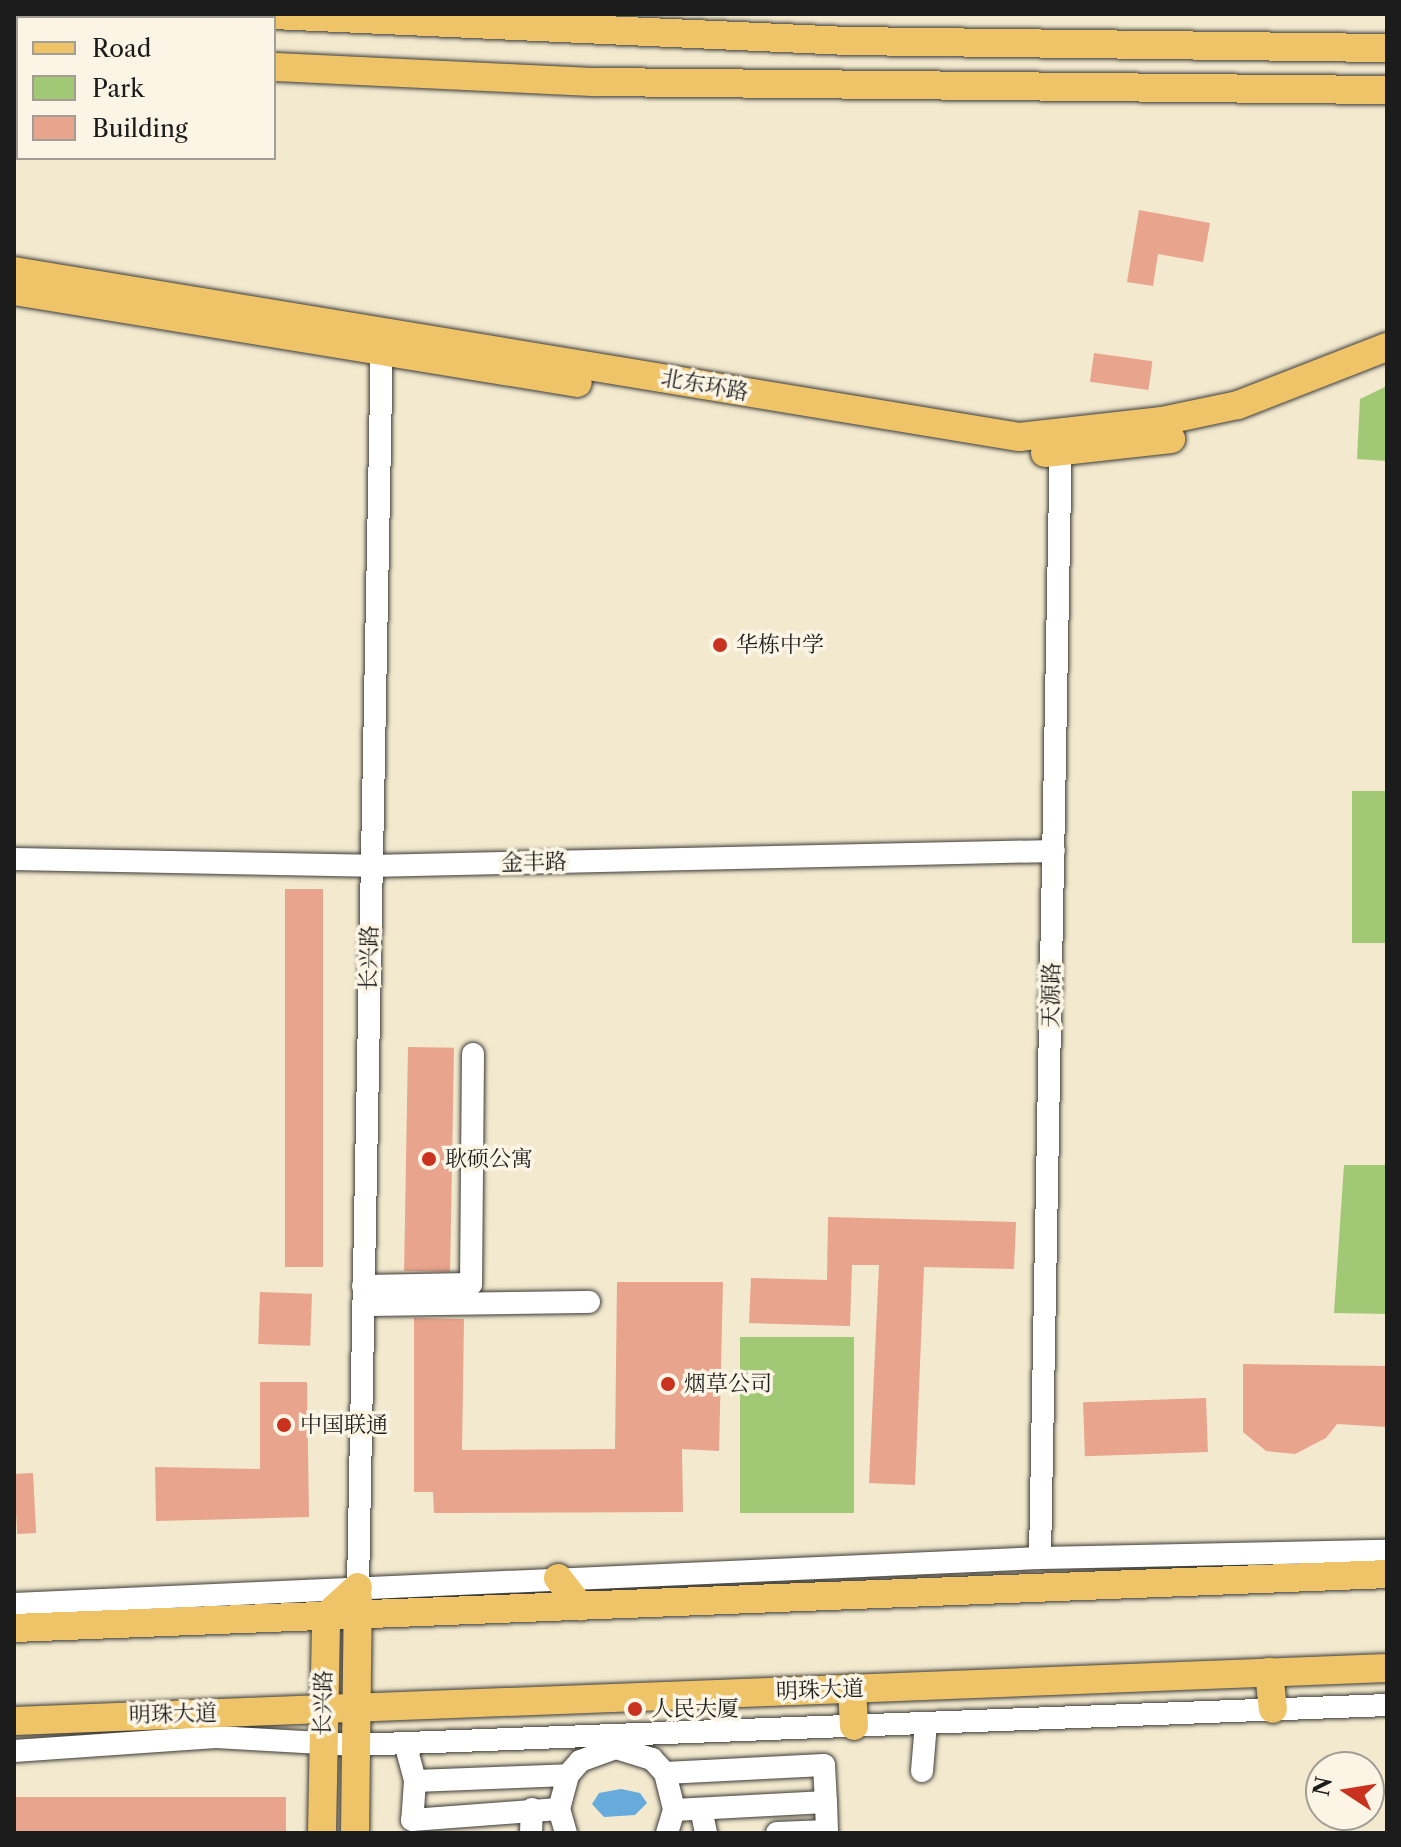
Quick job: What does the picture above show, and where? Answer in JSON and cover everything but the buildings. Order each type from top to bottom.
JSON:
[{"type":"main road","points":[[251,14],[849,41],[1387,48]]},
{"type":"main road","points":[[276,67],[594,82],[1387,90]]},
{"type":"main road","name":"北东环路","points":[[14,271],[1020,455],[1061,442],[1238,405],[1387,347]]},
{"type":"main road","name":"北东环路","points":[[14,291],[382,339]]},
{"type":"main road","name":"北东环路","points":[[1061,442],[1169,439],[1248,419],[1387,368]]},
{"type":"main road","points":[[14,1628],[326,1616],[358,1601],[580,1606],[1263,1568],[1387,1574]]},
{"type":"main road","points":[[558,1578],[580,1606]]},
{"type":"main road","name":"长兴路","points":[[355,1833],[358,1601]]},
{"type":"main road","name":"长兴路","points":[[322,1833],[321,1707],[326,1616]]},
{"type":"main road","name":"明珠大道","points":[[14,1721],[1387,1668]]},
{"type":"main road","points":[[1269,1672],[1273,1709]]},
{"type":"main road","points":[[852,1688],[854,1726]]},
{"type":"street","name":"长兴路","points":[[358,1601],[382,339]]},
{"type":"street","name":"天源路","points":[[1040,1558],[1061,442]]},
{"type":"street","name":"金丰路","points":[[14,859],[370,866],[1054,851]]},
{"type":"street","points":[[363,1296],[462,1278],[471,1284],[473,1054]]},
{"type":"street","points":[[363,1296],[589,1302]]},
{"type":"street","points":[[14,1604],[358,1601],[558,1578],[1040,1558],[1263,1568],[1387,1551]]},
{"type":"street","points":[[14,1751],[216,1737],[356,1745],[1387,1705]]},
{"type":"street","points":[[922,1771],[926,1723]]},
{"type":"street","points":[[405,1743],[415,1781],[412,1826],[532,1809],[559,1809]]},
{"type":"street","points":[[566,1833],[559,1809],[568,1775],[597,1751],[616,1748],[652,1759],[665,1773],[674,1810],[667,1833]]},
{"type":"street","points":[[665,1773],[824,1765],[828,1832],[777,1833]]},
{"type":"street","points":[[415,1781],[568,1775]]},
{"type":"street","points":[[674,1810],[826,1802]]},
{"type":"street","points":[[531,1833],[532,1809]]},
{"type":"street","points":[[701,1809],[706,1833]]},
{"type":"green space","points":[[1387,386],[1387,461],[1357,459],[1360,399]]},
{"type":"green space","points":[[1352,791],[1387,791],[1387,943],[1352,943]]},
{"type":"green space","points":[[1344,1165],[1387,1165],[1387,1314],[1334,1313]]},
{"type":"green space","points":[[740,1337],[854,1337],[854,1513],[740,1513]]},
{"type":"water","points":[[621,1789],[640,1793],[647,1803],[635,1815],[604,1817],[592,1804],[599,1793]]},
{"type":"place","name":"华栋中学","points":[[720,645]]},
{"type":"place","name":"耿硕公寓","points":[[429,1159]]},
{"type":"place","name":"烟草公司","points":[[668,1384]]},
{"type":"place","name":"中国联通","points":[[284,1425]]},
{"type":"place","name":"人民大厦","points":[[635,1709]]}]
